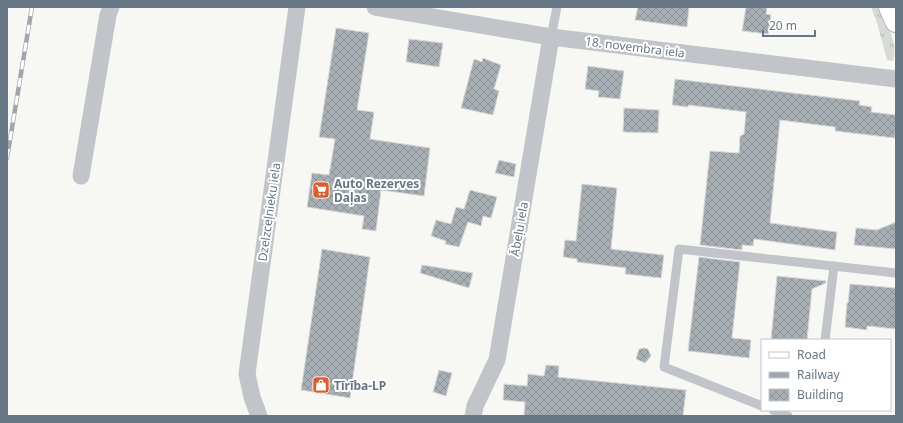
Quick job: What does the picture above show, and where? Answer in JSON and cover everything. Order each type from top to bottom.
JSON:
[{"type":"main road","points":[[890,7],[896,21]]},
{"type":"street","points":[[81,176],[108,15],[111,7]]},
{"type":"street","name":"Dzelzceļnieku iela","points":[[259,416],[252,397],[247,374],[297,7]]},
{"type":"street","name":"18. novembra iela","points":[[375,7],[551,37],[896,79]]},
{"type":"street","name":"Ābeļu iela","points":[[473,416],[475,406],[497,360],[551,37]]},
{"type":"lane","points":[[551,37],[557,7]]},
{"type":"lane","points":[[761,406],[664,367],[679,249],[896,273]]},
{"type":"lane","points":[[825,339],[834,266]]},
{"type":"lane","points":[[776,411],[788,416]]},
{"type":"green space","points":[[871,7],[880,7],[893,41],[893,61],[887,60]]},
{"type":"building","points":[[638,7],[689,7],[687,27],[635,20]]},
{"type":"building","points":[[746,7],[767,7],[766,14],[771,15],[768,34],[742,31]]},
{"type":"building","points":[[336,28],[369,33],[357,110],[374,112],[370,139],[430,148],[424,196],[381,190],[376,231],[362,229],[364,216],[307,207],[312,173],[329,175],[335,139],[319,137]]},
{"type":"building","points":[[409,39],[443,43],[439,67],[406,62]]},
{"type":"building","points":[[483,58],[501,65],[494,89],[499,91],[493,115],[461,108],[474,59],[482,62]]},
{"type":"building","points":[[588,66],[624,71],[620,99],[598,97],[599,91],[585,89]]},
{"type":"building","points":[[675,79],[860,101],[859,105],[872,107],[871,112],[896,115],[895,138],[835,131],[835,127],[780,120],[770,223],[837,232],[835,250],[754,239],[753,246],[742,245],[742,250],[700,245],[710,151],[739,153],[740,136],[744,134],[746,112],[688,105],[688,107],[672,105]]},
{"type":"building","points":[[624,108],[659,110],[658,133],[623,132]]},
{"type":"building","points":[[499,160],[516,164],[514,177],[495,173]]},
{"type":"building","points":[[582,184],[617,188],[611,249],[664,255],[661,278],[625,274],[626,268],[577,262],[577,259],[563,257],[565,240],[576,241]]},
{"type":"building","points":[[470,190],[497,197],[491,218],[483,216],[481,226],[468,222],[459,247],[445,244],[446,241],[431,236],[436,220],[451,224],[456,207],[464,209]]},
{"type":"building","points":[[896,222],[896,249],[854,245],[856,228],[877,230]]},
{"type":"building","points":[[322,249],[370,257],[350,398],[301,390]]},
{"type":"building","points":[[699,257],[740,262],[732,338],[751,340],[749,358],[688,351]]},
{"type":"building","points":[[422,265],[473,273],[469,288],[420,273]]},
{"type":"building","points":[[777,276],[826,281],[826,283],[812,289],[807,339],[771,339]]},
{"type":"building","points":[[850,284],[896,288],[896,329],[867,326],[867,330],[845,327]]},
{"type":"building","points":[[639,349],[648,349],[651,356],[645,363],[636,359]]},
{"type":"building","points":[[546,365],[559,366],[558,377],[686,390],[683,416],[524,416],[525,402],[503,400],[504,384],[527,386],[528,374],[544,376]]},
{"type":"building","points":[[439,370],[452,373],[446,396],[433,392]]},
{"type":"railway","points":[[7,158],[32,7]]},
{"type":"place","name":"Auto Rezerves Daļas","points":[[321,190]]},
{"type":"place","name":"Tīrība-LP","points":[[321,385]]}]
